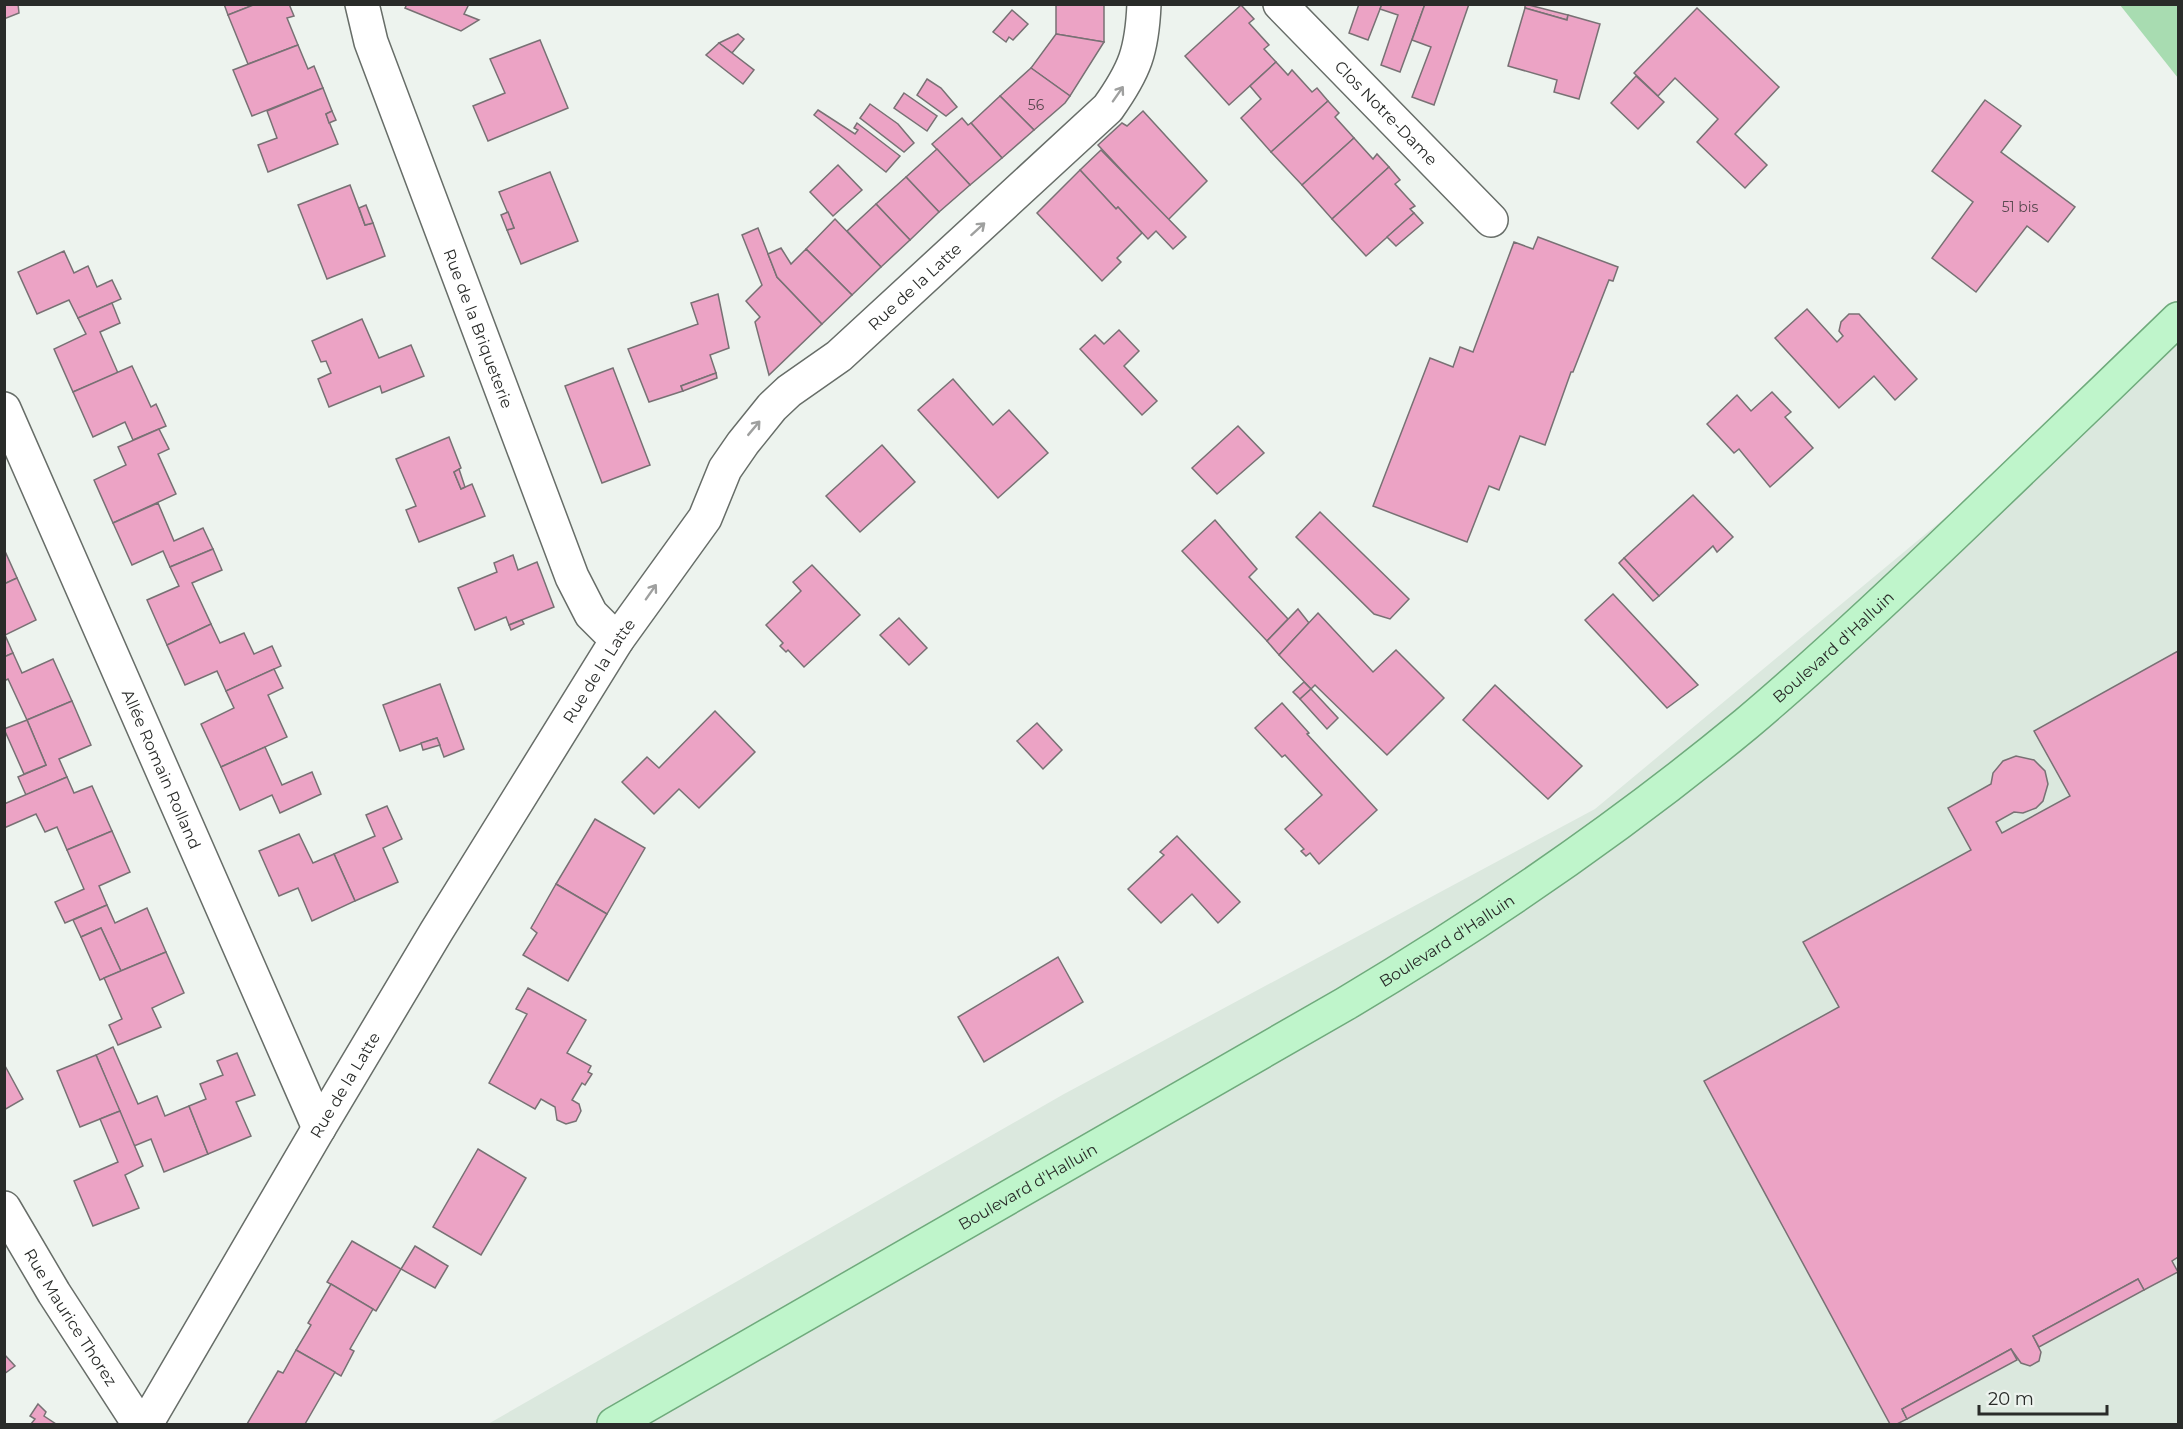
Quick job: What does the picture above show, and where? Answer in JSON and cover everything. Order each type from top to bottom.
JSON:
[{"type":"main road","name":"Boulevard d'Halluin","points":[[614,1425],[1354,998],[1533,885],[1676,780],[1763,709],[1877,608],[2178,319]]},
{"type":"street","name":"Rue de la Briqueterie","points":[[362,4],[371,42],[572,576],[591,614],[617,640]]},
{"type":"street","name":"Rue de la Latte","points":[[146,1425],[436,932],[617,640],[705,518],[725,469],[743,442],[772,407],[789,391],[839,356],[1107,108],[1131,73],[1143,37],[1144,4]]},
{"type":"street","name":"Clos Notre-Dame","points":[[1280,4],[1491,220]]},
{"type":"street","name":"Allée Romain Rolland","points":[[4,409],[319,1128]]},
{"type":"street","name":"Rue Maurice Thorez","points":[[4,1208],[54,1293],[139,1425]]},
{"type":"shaded area","points":[[2178,324],[2178,1424],[488,1424],[1064,1094],[1595,809]]},
{"type":"green space","points":[[2120,5],[2178,5],[2178,78]]},
{"type":"building","points":[[4,4],[18,4],[19,13],[4,19]]},
{"type":"building","points":[[224,4],[256,4],[228,15]]},
{"type":"building","points":[[256,4],[289,4],[294,16],[287,18],[298,45],[248,64],[228,15]]},
{"type":"building","points":[[407,4],[469,4],[464,14],[479,20],[461,31],[405,8]]},
{"type":"building","points":[[1056,4],[1104,4],[1104,42],[1056,34]]},
{"type":"building","points":[[1359,4],[1382,4],[1368,40],[1349,33]]},
{"type":"building","points":[[1382,4],[1425,4],[1400,72],[1381,65],[1398,15],[1380,9]]},
{"type":"building","points":[[1425,4],[1469,4],[1434,105],[1412,97],[1431,47],[1412,40]]},
{"type":"building","points":[[1525,4],[1568,15],[1567,20],[1525,8]]},
{"type":"building","points":[[1241,5],[1254,19],[1249,23],[1269,45],[1264,49],[1276,62],[1229,105],[1185,56]]},
{"type":"building","points":[[1525,8],[1567,20],[1568,15],[1600,24],[1579,99],[1554,92],[1557,80],[1508,66]]},
{"type":"building","points":[[1697,8],[1779,87],[1735,134],[1767,165],[1745,188],[1697,142],[1718,119],[1675,78],[1658,96],[1634,73]]},
{"type":"building","points":[[1012,10],[1028,24],[1013,40],[1009,37],[1006,42],[993,32]]},
{"type":"building","points":[[738,34],[744,39],[732,53],[719,43]]},
{"type":"building","points":[[1056,34],[1104,42],[1070,96],[1031,68]]},
{"type":"building","points":[[540,40],[568,108],[488,141],[473,106],[505,93],[490,59]]},
{"type":"building","points":[[719,43],[754,70],[743,84],[706,55]]},
{"type":"building","points":[[298,45],[308,69],[314,66],[323,88],[252,116],[233,70]]},
{"type":"building","points":[[1276,62],[1288,75],[1292,70],[1312,92],[1317,88],[1328,101],[1271,152],[1241,118],[1261,99],[1250,86]]},
{"type":"building","points":[[1031,68],[1070,96],[1034,130],[1000,96]]},
{"type":"building","points":[[1636,76],[1664,102],[1638,129],[1611,103]]},
{"type":"building","points":[[927,79],[941,88],[957,107],[946,116],[917,95]]},
{"type":"building","points":[[323,88],[332,111],[326,114],[338,144],[268,172],[258,145],[277,138],[267,111]]},
{"type":"building","points":[[904,93],[937,116],[927,131],[894,108]]},
{"type":"building","points":[[1000,96],[1034,130],[1002,158],[971,123]]},
{"type":"building","points":[[1985,100],[2021,126],[2001,152],[2075,207],[2048,242],[2027,226],[1976,292],[1932,258],[1973,202],[1932,171]]},
{"type":"building","points":[[1328,101],[1339,113],[1335,117],[1354,138],[1302,185],[1271,152]]},
{"type":"building","points":[[870,104],[898,124],[914,143],[904,152],[860,118]]},
{"type":"building","points":[[818,110],[855,134],[858,130],[854,128],[857,123],[900,156],[886,172],[814,115]]},
{"type":"building","points":[[332,111],[336,120],[329,123],[326,114]]},
{"type":"building","points":[[1143,111],[1207,181],[1168,220],[1098,145],[1122,123],[1127,126]]},
{"type":"building","points":[[962,118],[968,125],[971,123],[1002,158],[970,185],[932,144]]},
{"type":"building","points":[[1354,138],[1373,159],[1377,154],[1389,167],[1332,219],[1302,185]]},
{"type":"building","points":[[937,149],[970,185],[939,212],[906,177]]},
{"type":"building","points":[[1101,150],[1186,237],[1173,249],[1156,231],[1148,239],[1080,170]]},
{"type":"building","points":[[838,165],[862,190],[833,216],[810,192]]},
{"type":"building","points":[[1389,167],[1400,180],[1395,184],[1415,206],[1410,209],[1414,213],[1366,256],[1332,219]]},
{"type":"building","points":[[1080,170],[1142,233],[1117,258],[1121,262],[1102,281],[1037,213]]},
{"type":"building","points":[[550,172],[578,241],[521,264],[507,230],[514,228],[499,192]]},
{"type":"building","points":[[906,177],[939,212],[910,240],[876,204]]},
{"type":"building","points":[[350,185],[365,225],[373,223],[385,256],[327,279],[298,205]]},
{"type":"building","points":[[876,204],[910,240],[881,267],[847,231]]},
{"type":"building","points":[[366,205],[373,223],[365,225],[359,208]]},
{"type":"building","points":[[508,212],[514,228],[507,230],[501,215]]},
{"type":"building","points":[[1414,213],[1423,223],[1396,246],[1387,237]]},
{"type":"building","points":[[835,219],[881,267],[852,295],[806,249]]},
{"type":"building","points":[[758,228],[777,277],[822,324],[769,375],[755,322],[760,317],[746,301],[762,285],[742,235]]},
{"type":"building","points":[[1538,237],[1618,267],[1613,281],[1609,280],[1573,372],[1571,372],[1545,445],[1520,436],[1499,490],[1489,486],[1467,542],[1373,506],[1430,358],[1453,367],[1460,347],[1473,352],[1514,242],[1533,249]]},
{"type":"building","points":[[781,248],[791,264],[806,249],[852,295],[822,324],[777,277],[768,254]]},
{"type":"building","points":[[64,251],[74,273],[88,266],[97,287],[112,280],[121,299],[78,318],[69,300],[37,314],[18,272]]},
{"type":"building","points":[[718,294],[729,348],[710,355],[716,373],[681,386],[683,391],[649,402],[628,349],[698,324],[691,303]]},
{"type":"building","points":[[112,303],[120,323],[100,332],[118,373],[73,392],[54,349],[86,334],[78,318]]},
{"type":"building","points":[[1807,309],[1837,342],[1843,336],[1839,331],[1841,322],[1849,314],[1859,314],[1917,379],[1895,400],[1874,376],[1839,408],[1775,338]]},
{"type":"building","points":[[362,319],[379,358],[411,345],[424,376],[382,393],[380,386],[329,407],[318,379],[331,373],[326,361],[321,362],[312,341]]},
{"type":"building","points":[[1119,330],[1139,351],[1124,366],[1157,401],[1142,415],[1080,349],[1095,335],[1104,344]]},
{"type":"building","points":[[132,366],[151,407],[156,404],[166,426],[133,440],[125,422],[93,437],[73,392]]},
{"type":"building","points":[[613,368],[650,465],[602,483],[565,386]]},
{"type":"building","points":[[716,373],[717,378],[683,391],[681,386]]},
{"type":"building","points":[[953,379],[993,425],[1009,410],[1048,453],[998,498],[918,410]]},
{"type":"building","points":[[1772,392],[1791,412],[1785,417],[1813,448],[1770,487],[1739,449],[1734,453],[1707,424],[1737,395],[1751,411]]},
{"type":"building","points":[[1238,426],[1264,453],[1217,494],[1192,468]]},
{"type":"building","points":[[159,429],[169,449],[158,454],[176,494],[113,523],[94,480],[126,465],[118,447]]},
{"type":"building","points":[[449,437],[461,468],[454,472],[461,489],[472,484],[485,516],[419,542],[406,510],[416,506],[396,459]]},
{"type":"building","points":[[882,445],[915,482],[860,532],[826,496]]},
{"type":"building","points":[[459,469],[465,487],[461,489],[454,472]]},
{"type":"building","points":[[1693,495],[1733,537],[1717,552],[1713,546],[1659,596],[1624,558]]},
{"type":"building","points":[[158,503],[174,541],[203,528],[213,549],[170,567],[163,551],[132,565],[113,523]]},
{"type":"building","points":[[1320,512],[1409,599],[1390,619],[1374,614],[1296,537]]},
{"type":"building","points":[[1215,520],[1257,569],[1249,577],[1288,619],[1267,641],[1182,551]]},
{"type":"building","points":[[4,549],[17,578],[4,584]]},
{"type":"building","points":[[213,549],[222,570],[192,583],[211,624],[167,645],[147,600],[179,586],[170,567]]},
{"type":"building","points":[[513,555],[518,570],[537,562],[554,607],[509,625],[506,617],[475,630],[458,588],[497,572],[494,563]]},
{"type":"building","points":[[1624,558],[1659,596],[1653,601],[1619,563]]},
{"type":"building","points":[[812,565],[860,615],[804,667],[788,650],[786,652],[780,646],[783,643],[766,625],[801,591],[793,582]]},
{"type":"building","points":[[17,578],[36,620],[5,635],[13,653],[4,657],[4,584]]},
{"type":"building","points":[[1613,594],[1698,685],[1667,708],[1585,620]]},
{"type":"building","points":[[1298,609],[1309,623],[1279,655],[1267,641]]},
{"type":"building","points":[[1318,613],[1373,672],[1396,650],[1444,698],[1387,755],[1315,685],[1311,689],[1279,655]]},
{"type":"building","points":[[899,618],[927,648],[909,665],[880,635]]},
{"type":"building","points":[[522,620],[524,624],[511,630],[509,625]]},
{"type":"building","points":[[211,624],[220,643],[244,633],[254,654],[272,646],[281,666],[226,691],[217,671],[185,685],[167,645]]},
{"type":"building","points":[[2178,651],[2178,1257],[2172,1261],[2178,1272],[2144,1290],[2138,1279],[2033,1336],[2041,1352],[2039,1361],[2030,1366],[2021,1363],[2011,1349],[1902,1409],[1907,1419],[1897,1424],[1890,1424],[1704,1081],[1839,1007],[1803,942],[1971,850],[1948,808],[1991,784],[1993,773],[2003,761],[2016,756],[2034,760],[2045,771],[2048,784],[2043,801],[2036,808],[2023,813],[2014,812],[1996,822],[2002,833],[2070,796],[2034,731]]},
{"type":"building","points":[[13,653],[22,673],[53,659],[72,701],[27,720],[8,679],[4,681],[4,657]]},
{"type":"building","points":[[274,669],[283,688],[268,695],[287,737],[221,767],[201,724],[234,708],[226,691]]},
{"type":"building","points":[[1304,682],[1311,689],[1300,699],[1293,692]]},
{"type":"building","points":[[440,684],[464,749],[444,757],[437,738],[400,751],[383,705]]},
{"type":"building","points":[[1495,685],[1582,766],[1548,799],[1463,720]]},
{"type":"building","points":[[1311,689],[1338,718],[1327,729],[1300,699]]},
{"type":"building","points":[[72,701],[91,745],[59,759],[67,777],[26,795],[18,777],[46,765],[27,720]]},
{"type":"building","points":[[1282,703],[1309,733],[1307,734],[1377,810],[1319,864],[1310,853],[1306,856],[1301,851],[1304,849],[1285,829],[1322,795],[1285,755],[1282,757],[1255,728]]},
{"type":"building","points":[[715,711],[755,752],[699,808],[679,789],[654,814],[622,782],[647,757],[659,768]]},
{"type":"building","points":[[27,720],[46,765],[24,774],[4,729]]},
{"type":"building","points":[[1037,723],[1062,750],[1043,769],[1017,741]]},
{"type":"building","points":[[437,738],[440,745],[423,750],[421,743]]},
{"type":"building","points":[[265,747],[282,785],[312,772],[321,794],[280,813],[272,795],[240,810],[221,767]]},
{"type":"building","points":[[67,777],[74,793],[92,786],[112,831],[67,850],[57,827],[45,832],[36,814],[4,828],[4,804]]},
{"type":"building","points":[[387,806],[402,839],[383,848],[398,882],[355,901],[334,854],[375,836],[366,815]]},
{"type":"building","points":[[595,819],[645,848],[607,914],[556,884]]},
{"type":"building","points":[[112,831],[130,872],[99,886],[107,905],[65,923],[55,902],[84,889],[67,850]]},
{"type":"building","points":[[299,834],[313,863],[334,854],[355,901],[312,921],[298,888],[279,896],[259,851]]},
{"type":"building","points":[[1177,836],[1240,902],[1218,923],[1192,894],[1161,923],[1128,889],[1164,855],[1160,852]]},
{"type":"building","points":[[556,884],[607,914],[568,981],[523,955],[537,933],[531,928]]},
{"type":"building","points":[[107,905],[115,923],[147,908],[166,952],[121,971],[101,928],[81,937],[73,920]]},
{"type":"building","points":[[101,928],[121,971],[100,980],[81,937]]},
{"type":"building","points":[[166,952],[184,993],[152,1008],[161,1027],[118,1045],[109,1025],[122,1019],[104,978]]},
{"type":"building","points":[[1058,957],[1083,1002],[984,1062],[958,1017]]},
{"type":"building","points":[[528,988],[586,1020],[567,1053],[591,1066],[588,1072],[592,1074],[585,1085],[582,1083],[572,1100],[579,1104],[581,1111],[576,1121],[566,1124],[557,1120],[555,1107],[541,1099],[535,1109],[489,1083],[527,1014],[516,1009]]},
{"type":"building","points":[[113,1047],[138,1104],[157,1096],[165,1116],[189,1106],[208,1154],[164,1172],[151,1139],[134,1146],[96,1055]]},
{"type":"building","points":[[237,1053],[255,1095],[236,1102],[251,1136],[208,1154],[189,1106],[206,1099],[200,1084],[223,1075],[217,1061]]},
{"type":"building","points":[[96,1055],[120,1111],[80,1127],[57,1071]]},
{"type":"building","points":[[4,1064],[23,1099],[4,1110]]},
{"type":"building","points":[[120,1111],[143,1166],[125,1175],[139,1208],[93,1226],[74,1181],[118,1162],[100,1119]]},
{"type":"building","points":[[478,1149],[526,1178],[481,1255],[433,1227]]},
{"type":"building","points":[[352,1241],[401,1269],[376,1311],[327,1282]]},
{"type":"building","points":[[415,1246],[448,1266],[435,1288],[401,1269]]},
{"type":"building","points":[[2138,1279],[2144,1290],[2039,1347],[2033,1336]]},
{"type":"building","points":[[331,1284],[373,1309],[350,1349],[354,1351],[341,1376],[296,1350],[311,1325],[308,1323]]},
{"type":"building","points":[[2011,1349],[2017,1360],[1907,1419],[1902,1409]]},
{"type":"building","points":[[296,1350],[335,1372],[305,1424],[247,1424],[278,1371],[283,1373]]},
{"type":"building","points":[[4,1354],[15,1366],[4,1374]]},
{"type":"building","points":[[38,1404],[46,1412],[44,1416],[56,1424],[31,1424],[35,1419],[30,1416]]}]
